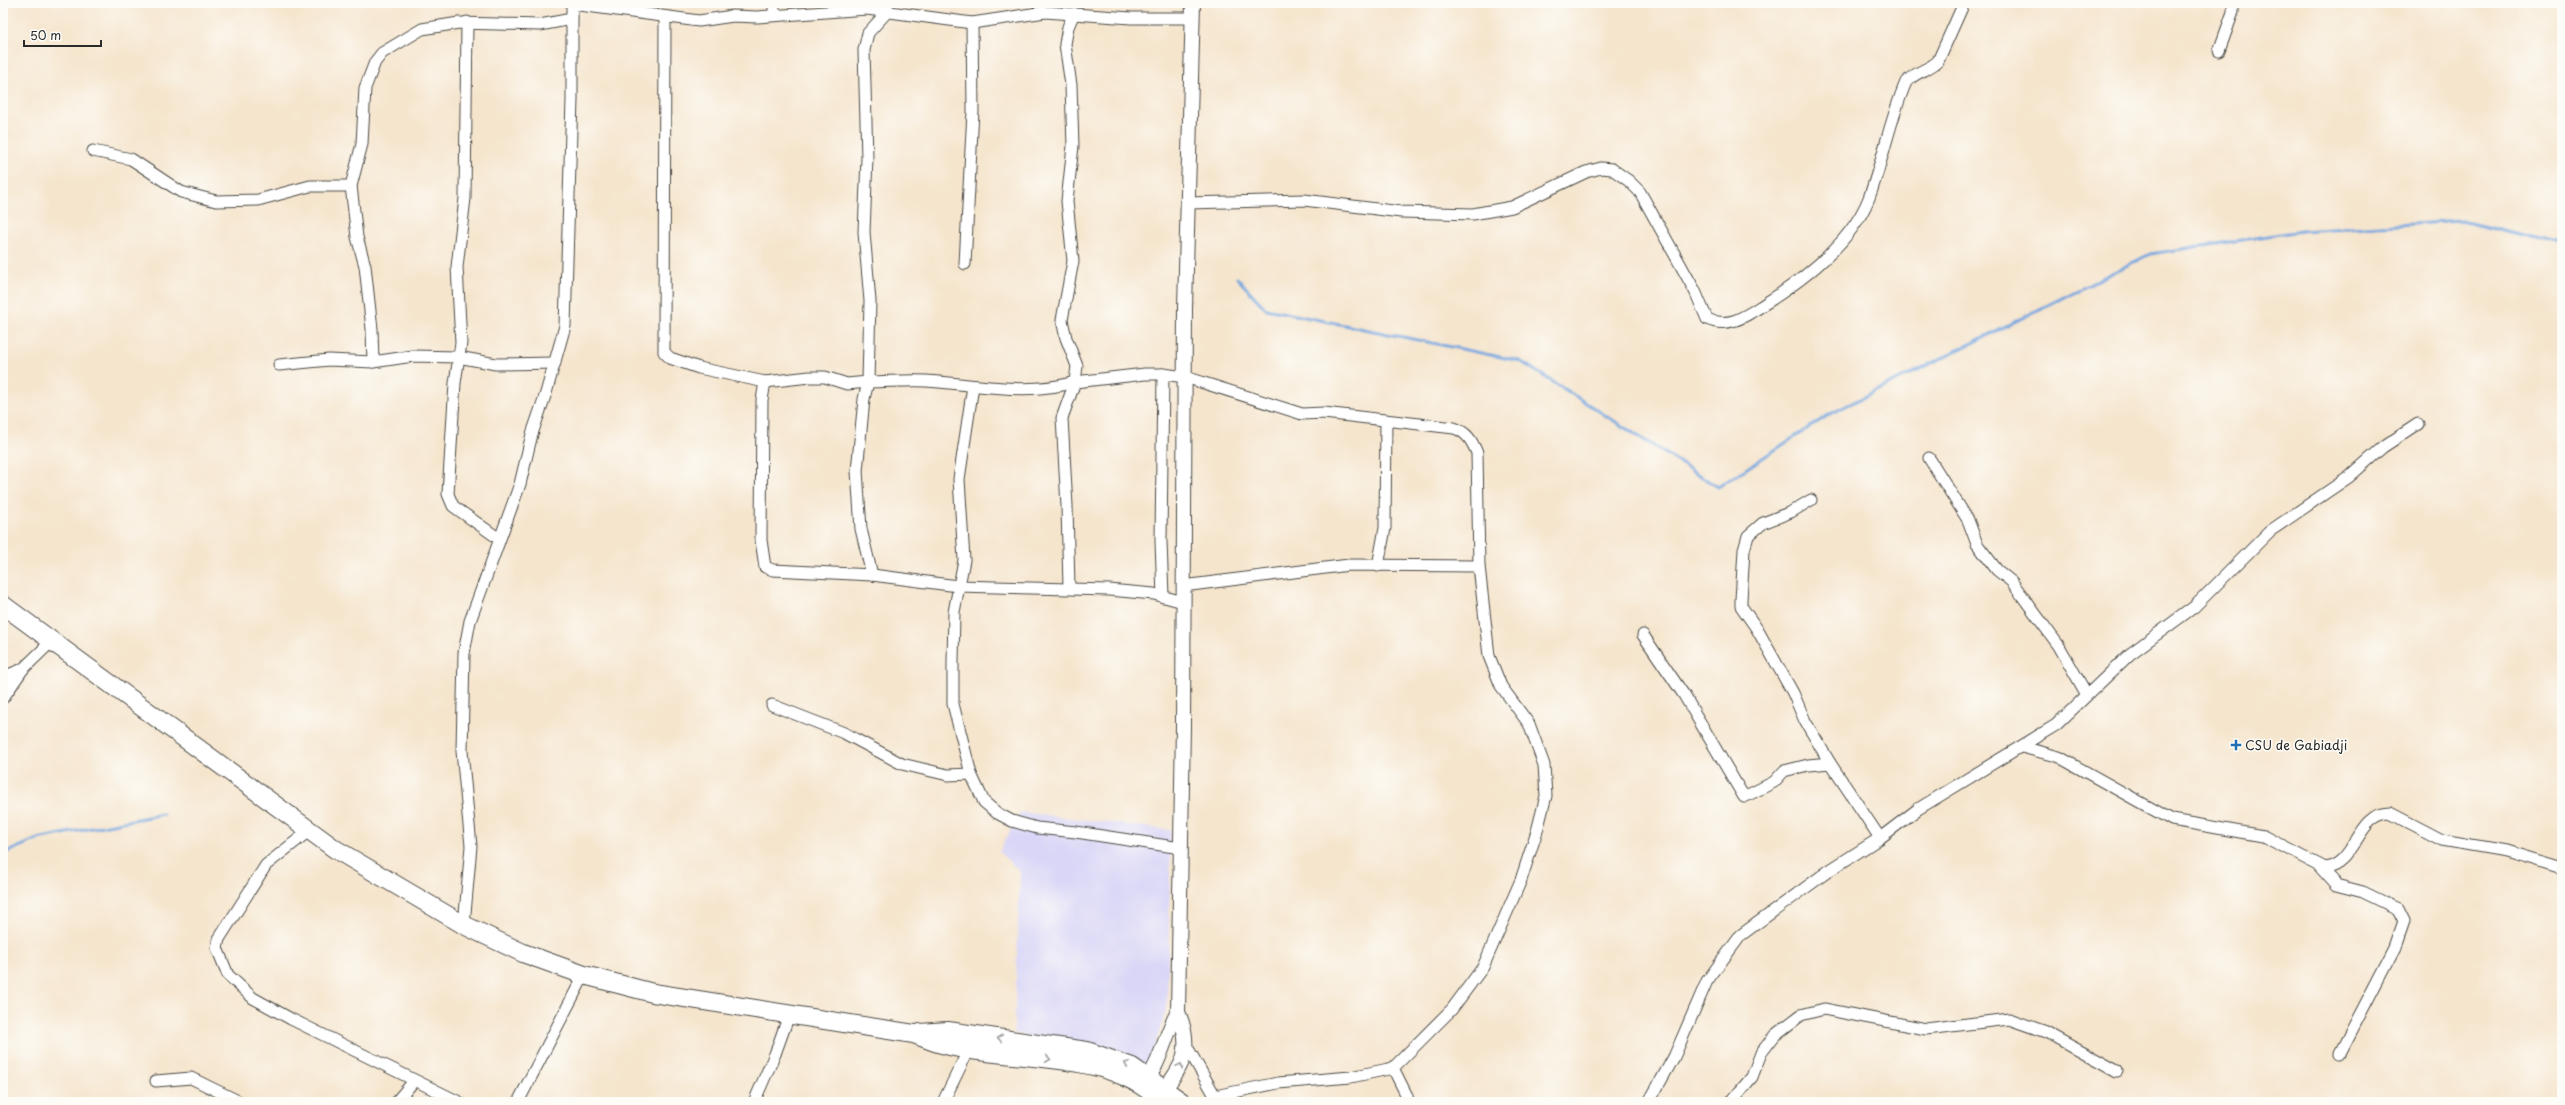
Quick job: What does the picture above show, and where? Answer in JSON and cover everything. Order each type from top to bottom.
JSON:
[{"type":"main road","points":[[3,605],[335,849],[464,926],[523,953],[584,975],[653,993],[914,1034],[946,1046],[1086,1064],[1153,1092],[1182,1102]]},
{"type":"main road","points":[[914,1034],[948,1031],[1088,1051],[1132,1067],[1153,1092]]},
{"type":"street","points":[[464,926],[471,846],[462,751],[464,653],[470,621],[498,538],[520,484],[535,423],[555,364],[566,321],[572,99],[572,3],[699,21],[733,16],[867,9],[972,23],[1045,12],[1131,18],[1192,18]]},
{"type":"street","points":[[774,3],[774,15]]},
{"type":"street","points":[[1153,1092],[1183,1060],[1186,1045],[1186,1030],[1178,1012],[1187,203],[1192,3]]},
{"type":"street","points":[[1187,203],[1304,200],[1401,212],[1472,214],[1512,207],[1586,172],[1601,168],[1612,169],[1629,180],[1640,192],[1695,291],[1708,319],[1724,323],[1743,318],[1779,296],[1839,244],[1855,222],[1869,197],[1906,82],[1916,72],[1933,66],[1938,61],[1964,3]]},
{"type":"street","points":[[2219,51],[2233,12],[2233,3]]},
{"type":"street","points":[[872,575],[861,529],[857,471],[864,399],[868,382],[870,301],[864,232],[868,158],[864,50],[868,32],[888,11]]},
{"type":"street","points":[[1069,588],[1068,506],[1062,418],[1075,382],[1077,366],[1066,338],[1062,320],[1073,262],[1067,201],[1073,146],[1071,85],[1065,44],[1068,28],[1074,13]]},
{"type":"street","points":[[665,17],[664,352],[670,358],[698,368],[765,382],[810,377],[825,377],[847,384],[868,382],[926,381],[994,388],[1060,386],[1075,382],[1145,374],[1163,374],[1185,377],[1302,414],[1324,413],[1450,426],[1461,430],[1472,441],[1479,465],[1479,566],[1489,656],[1501,686],[1529,724],[1544,765],[1546,796],[1528,861],[1482,967],[1452,1009],[1393,1068],[1351,1077],[1278,1083],[1216,1099],[1186,1045]]},
{"type":"street","points":[[373,362],[372,329],[365,266],[357,237],[351,186],[362,144],[365,88],[374,62],[382,53],[422,29],[467,22],[540,25],[572,19]]},
{"type":"street","points":[[467,22],[465,198],[457,267],[460,306],[458,357],[454,383],[448,494],[453,506],[498,538]]},
{"type":"street","points":[[965,264],[973,111],[972,23]]},
{"type":"street","points":[[93,151],[131,159],[181,192],[216,201],[258,200],[310,186],[351,186]]},
{"type":"street","points":[[279,365],[329,360],[373,362],[399,356],[458,357],[496,364],[555,364]]},
{"type":"street","points":[[1163,374],[1161,541],[1163,597]]},
{"type":"street","points":[[765,382],[762,400],[761,532],[762,560],[765,567],[773,570],[872,575],[958,586],[1069,588],[1117,591],[1163,597],[1183,602]]},
{"type":"street","points":[[973,386],[959,479],[964,560],[958,586],[954,619],[953,704],[971,774],[984,802],[997,813],[1012,821],[1037,828],[1076,832],[1181,848]]},
{"type":"street","points":[[1378,566],[1385,528],[1386,420]]},
{"type":"street","points":[[1649,1102],[1674,1057],[1707,981],[1735,942],[1827,872],[1880,838],[1918,809],[2056,725],[2145,641],[2194,607],[2270,531],[2349,477],[2383,447],[2418,424]]},
{"type":"street","points":[[1929,458],[1968,520],[1977,544],[1997,570],[2012,582],[2059,646],[2087,695]]},
{"type":"street","points":[[1812,500],[1791,512],[1763,523],[1748,536],[1744,550],[1740,600],[1741,606],[1757,629],[1793,693],[1805,721],[1830,763],[1880,838]]},
{"type":"street","points":[[1183,586],[1349,565],[1479,566]]},
{"type":"street","points":[[1642,635],[1684,695],[1744,797],[1774,782],[1784,771],[1808,765],[1830,763]]},
{"type":"street","points":[[3,698],[23,669],[52,641]]},
{"type":"street","points":[[3,678],[23,669]]},
{"type":"street","points":[[772,705],[844,733],[902,764],[948,775],[971,774]]},
{"type":"street","points":[[2022,747],[2059,757],[2172,820],[2263,836],[2319,866],[2336,885],[2364,892],[2398,909],[2404,921],[2395,947],[2340,1053]]},
{"type":"street","points":[[2319,866],[2333,867],[2341,861],[2374,817],[2390,813],[2442,840],[2506,851],[2562,868]]},
{"type":"street","points":[[310,830],[266,865],[219,939],[217,948],[226,971],[231,979],[254,998],[291,1019],[459,1102]]},
{"type":"street","points":[[518,1102],[584,975]]},
{"type":"street","points":[[1731,1102],[1752,1077],[1761,1053],[1775,1035],[1801,1015],[1824,1009],[1926,1029],[2009,1019],[2046,1032],[2117,1071]]},
{"type":"street","points":[[1153,1092],[1169,1027],[1178,1012]]},
{"type":"street","points":[[754,1102],[775,1054],[788,1015]]},
{"type":"street","points":[[943,1102],[969,1048]]},
{"type":"street","points":[[1393,1068],[1408,1096],[1408,1102]]},
{"type":"street","points":[[156,1081],[191,1078],[240,1102]]},
{"type":"street","points":[[396,1102],[414,1081]]},
{"type":"shaded area","points":[[1020,812],[1171,830],[1167,1008],[1148,1066],[1119,1056],[1014,1033],[1020,872],[999,852]]},
{"type":"waterway","points":[[1237,278],[1266,309],[1520,361],[1718,487],[1830,414],[2150,254],[2301,231],[2461,221],[2562,245]]},
{"type":"waterway","points":[[3,854],[37,839],[163,814]]},
{"type":"place","name":"CSU de Gabiadji","points":[[2236,745]]}]
